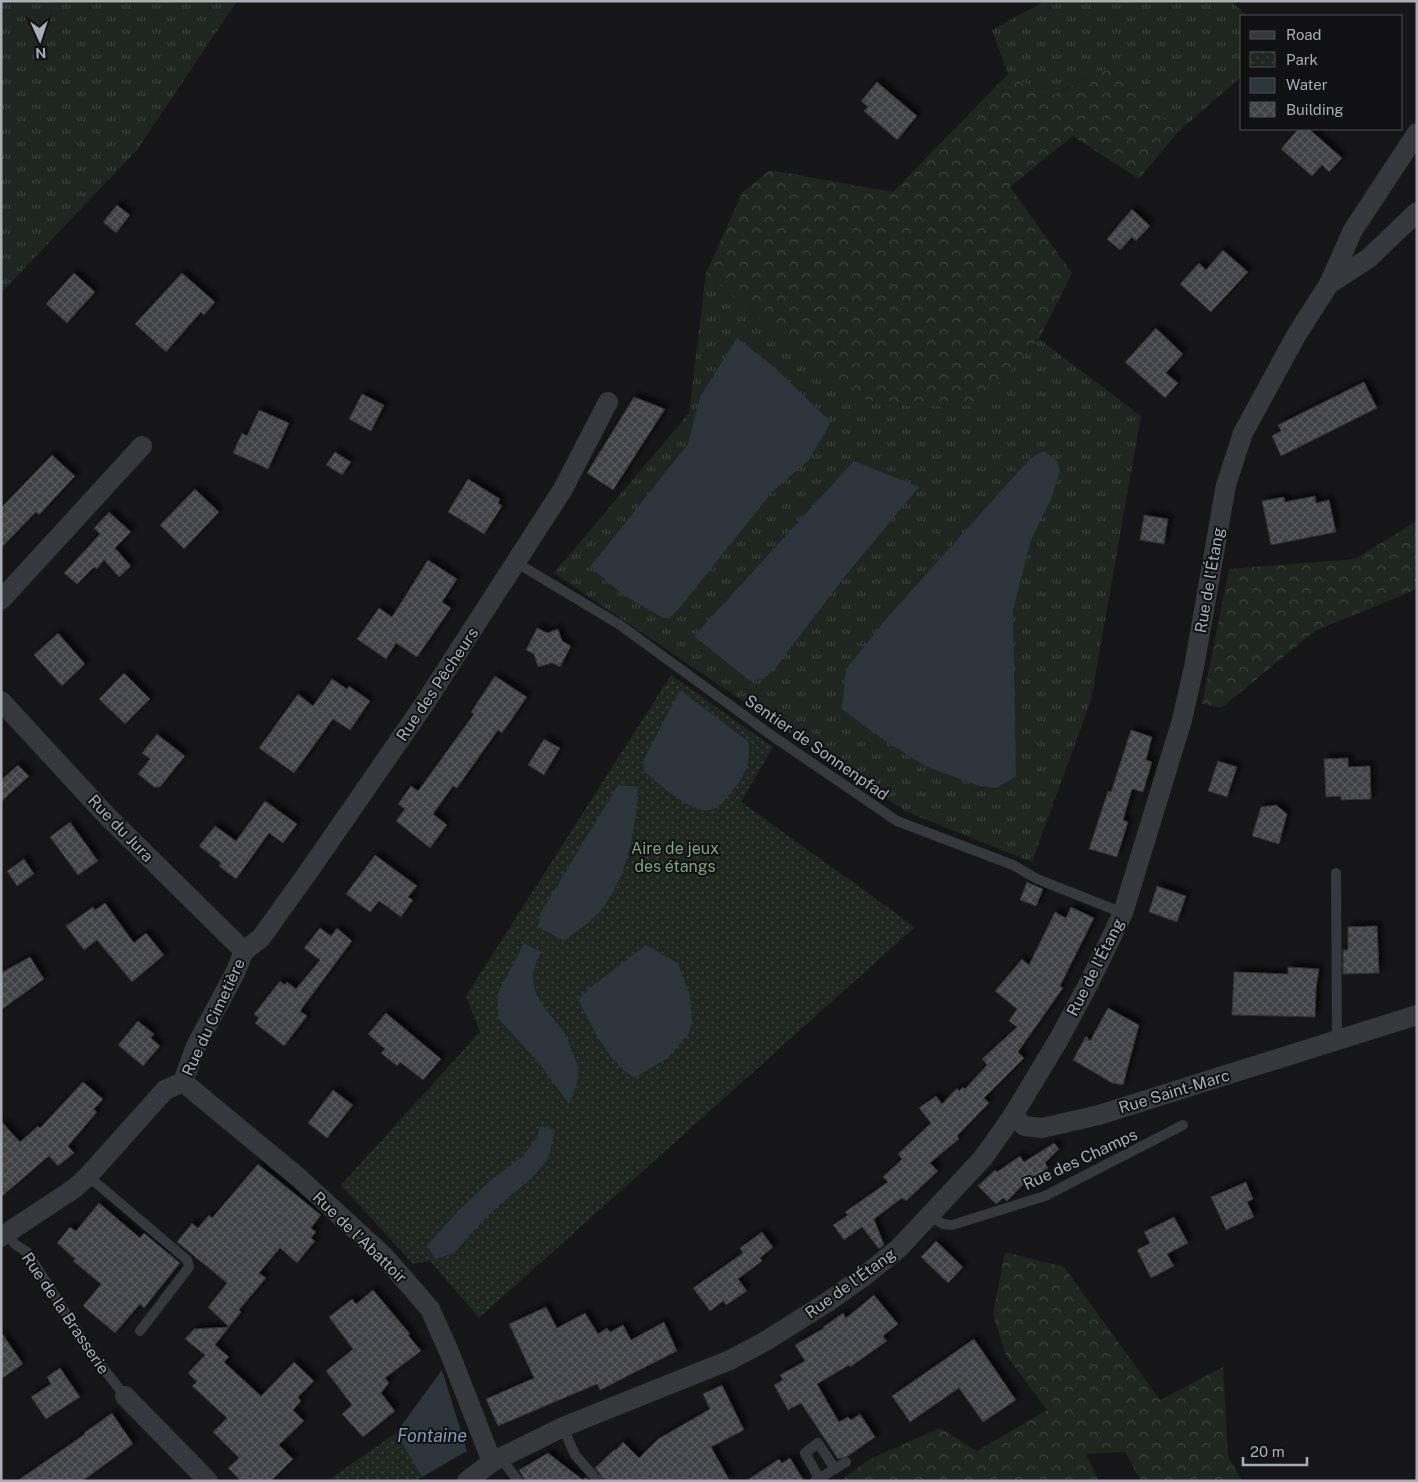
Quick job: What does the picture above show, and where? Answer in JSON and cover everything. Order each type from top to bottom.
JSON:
[{"type":"street","name":"Rue de l'Étang","points":[[467,1481],[496,1460],[563,1427],[730,1360],[764,1342],[826,1303],[899,1248],[983,1158],[1012,1117],[1089,983],[1123,913],[1182,720],[1194,667],[1226,486],[1243,434],[1297,334],[1329,284],[1353,230],[1417,133]]},
{"type":"street","name":"Rue de l'Étang","points":[[1329,284],[1369,258],[1417,212]]},
{"type":"street","name":"Rue des Pêcheurs","points":[[244,951],[261,938],[422,706],[563,489],[608,402]]},
{"type":"street","points":[[1,600],[142,446]]},
{"type":"street","name":"Rue du Jura","points":[[1,701],[107,816],[244,951]]},
{"type":"street","name":"Rue du Cimetière","points":[[4,1235],[75,1188],[166,1090],[183,1082],[196,1046],[235,973],[244,951]]},
{"type":"street","name":"Rue Saint-Marc","points":[[1012,1117],[1025,1126],[1042,1128],[1099,1114],[1417,1015]]},
{"type":"street","name":"Rue de l'Abattoir","points":[[183,1082],[299,1178],[384,1256],[430,1309],[496,1460]]},
{"type":"street","name":"Rue de la Brasserie","points":[[125,1396],[208,1481]]},
{"type":"lane","name":"Sentier de Sonnenpfad","points":[[516,563],[620,625],[771,735],[897,821],[1013,865],[1037,879],[1123,913]]},
{"type":"lane","points":[[1336,873],[1337,1041]]},
{"type":"lane","name":"Rue des Champs","points":[[930,1216],[943,1224],[952,1225],[1045,1196],[1183,1125]]},
{"type":"lane","points":[[88,1176],[187,1260],[189,1266],[140,1331]]},
{"type":"lane","name":"Rue de la Brasserie","points":[[4,1235],[27,1252],[89,1350],[125,1396]]},
{"type":"lane","points":[[563,1427],[576,1455],[598,1481]]},
{"type":"lane","points":[[835,1469],[818,1442],[805,1452],[817,1479],[835,1469],[846,1462]]},
{"type":"lane","points":[[496,1460],[518,1481]]},
{"type":"green space","points":[[1,1],[237,1],[137,150],[1,293]]},
{"type":"green space","points":[[1045,1],[1231,1],[1247,15],[1240,15],[1240,78],[1178,132],[1107,68],[1050,96],[1008,74],[992,30]]},
{"type":"green space","points":[[1107,68],[1178,132],[1139,179],[1073,136],[1010,187],[1072,273],[1039,339],[977,406],[910,406],[848,397],[706,273],[742,193],[770,170],[893,192],[1008,74],[1051,96]]},
{"type":"green space","points":[[706,273],[848,397],[977,406],[1039,339],[1141,416],[1091,700],[1032,862],[905,811],[554,573],[689,413]]},
{"type":"green space","points":[[1417,521],[1417,589],[1315,631],[1221,708],[1202,704],[1229,569],[1355,559]]},
{"type":"green space","name":"Aire de jeux des étangs","points":[[671,675],[773,747],[741,802],[915,927],[479,1318],[430,1261],[413,1264],[341,1185],[480,1032],[466,996]]},
{"type":"green space","points":[[1005,1252],[1064,1267],[1160,1400],[1223,1367],[1228,1456],[1242,1481],[1141,1481],[1125,1452],[1086,1454],[1099,1481],[840,1481],[870,1459],[940,1428],[977,1451],[1047,1410],[1006,1355],[993,1314]]},
{"type":"green space","points":[[396,1433],[422,1477],[416,1481],[327,1481]]},
{"type":"water","points":[[737,338],[775,368],[831,422],[809,460],[772,492],[678,610],[669,618],[663,618],[625,596],[590,567],[688,444],[700,397]]},
{"type":"water","points":[[1044,451],[1057,461],[1060,471],[1051,499],[1031,540],[1013,610],[1016,776],[997,788],[979,786],[925,766],[881,738],[842,709],[846,669],[887,618],[1027,462]]},
{"type":"water","points":[[854,461],[919,487],[846,575],[774,670],[763,679],[750,681],[694,636]]},
{"type":"water","points":[[680,690],[749,742],[749,757],[744,774],[725,800],[713,809],[702,810],[693,807],[644,771],[644,759]]},
{"type":"water","points":[[618,785],[638,787],[633,832],[626,862],[615,889],[603,908],[564,941],[538,927],[540,914]]},
{"type":"water","points":[[524,943],[541,952],[535,965],[534,987],[543,1005],[566,1036],[577,1066],[577,1082],[569,1104],[539,1063],[498,1018],[498,993]]},
{"type":"water","points":[[646,945],[678,963],[690,996],[692,1023],[688,1035],[667,1058],[635,1078],[616,1063],[595,1032],[578,1000],[587,990]]},
{"type":"water","points":[[540,1126],[555,1130],[548,1159],[531,1179],[498,1206],[472,1232],[455,1253],[435,1259],[427,1245],[458,1211],[492,1179],[523,1156],[537,1138]]},
{"type":"water","name":"Fontaine","points":[[442,1370],[467,1451],[422,1477],[396,1433]]},
{"type":"building","points":[[877,82],[917,116],[897,140],[864,111],[868,107],[861,101]]},
{"type":"building","points":[[1297,130],[1310,130],[1342,158],[1329,172],[1322,165],[1312,176],[1281,149]]},
{"type":"building","points":[[117,205],[130,215],[116,233],[103,222]]},
{"type":"building","points":[[1132,209],[1150,226],[1136,241],[1132,237],[1120,250],[1107,239]]},
{"type":"building","points":[[1223,250],[1248,272],[1211,312],[1180,284],[1199,263],[1206,270]]},
{"type":"building","points":[[74,273],[95,292],[67,323],[46,304]]},
{"type":"building","points":[[182,273],[215,302],[204,315],[201,312],[166,352],[135,324]]},
{"type":"building","points":[[1156,328],[1183,354],[1166,373],[1178,383],[1165,398],[1125,362]]},
{"type":"building","points":[[1364,382],[1377,408],[1281,456],[1272,436],[1281,431],[1278,425]]},
{"type":"building","points":[[362,394],[384,405],[371,431],[349,419]]},
{"type":"building","points":[[634,397],[665,409],[613,490],[587,473]]},
{"type":"building","points":[[259,410],[289,423],[268,469],[233,453],[242,433],[247,436]]},
{"type":"building","points":[[335,452],[351,462],[342,475],[326,465]]},
{"type":"building","points":[[52,455],[75,476],[39,515],[36,512],[1,548],[1,508]]},
{"type":"building","points":[[468,479],[500,499],[498,503],[502,506],[484,534],[448,512]]},
{"type":"building","points":[[195,489],[219,512],[184,549],[160,525]]},
{"type":"building","points":[[1315,496],[1316,503],[1329,500],[1336,532],[1271,545],[1262,501],[1284,497],[1285,502]]},
{"type":"building","points":[[109,512],[131,532],[115,548],[131,566],[119,577],[104,560],[97,569],[94,567],[77,584],[64,573],[100,534],[94,528]]},
{"type":"building","points":[[1144,515],[1168,519],[1164,544],[1140,540]]},
{"type":"building","points":[[428,560],[457,579],[442,602],[451,608],[417,657],[396,643],[386,659],[357,639],[379,608],[392,617]]},
{"type":"building","points":[[537,628],[547,633],[558,629],[562,641],[571,646],[560,667],[552,663],[538,667],[534,654],[526,650]]},
{"type":"building","points":[[58,633],[85,664],[62,686],[34,655]]},
{"type":"building","points":[[124,673],[150,699],[125,724],[99,699]]},
{"type":"building","points":[[495,676],[527,697],[502,733],[498,730],[457,788],[453,786],[433,814],[447,825],[430,848],[396,821],[405,809],[398,804],[411,786],[418,791],[474,714],[471,712]]},
{"type":"building","points":[[332,679],[347,689],[349,686],[370,701],[350,730],[333,719],[294,773],[259,748],[298,694],[313,706]]},
{"type":"building","points":[[1131,730],[1152,737],[1146,760],[1152,762],[1143,792],[1132,789],[1123,820],[1128,822],[1117,857],[1089,849],[1108,791],[1111,792]]},
{"type":"building","points":[[157,734],[185,756],[160,787],[154,787],[138,774],[150,759],[142,753]]},
{"type":"building","points":[[544,739],[560,748],[544,775],[528,765]]},
{"type":"building","points":[[1348,758],[1348,767],[1370,766],[1371,799],[1341,800],[1341,796],[1326,797],[1324,759]]},
{"type":"building","points":[[1218,761],[1237,767],[1227,797],[1208,791]]},
{"type":"building","points":[[18,765],[29,776],[1,802],[1,780]]},
{"type":"building","points":[[265,801],[297,824],[283,843],[269,833],[236,879],[219,866],[221,863],[199,846],[215,826],[236,841]]},
{"type":"building","points":[[1276,805],[1287,814],[1279,844],[1252,836],[1261,807]]},
{"type":"building","points":[[70,822],[98,861],[78,875],[50,837]]},
{"type":"building","points":[[375,855],[417,886],[408,897],[413,900],[401,917],[379,901],[370,912],[346,894]]},
{"type":"building","points":[[24,859],[34,874],[17,886],[7,871]]},
{"type":"building","points":[[1027,882],[1043,889],[1036,906],[1020,900]]},
{"type":"building","points":[[1157,886],[1186,896],[1177,922],[1149,912]]},
{"type":"building","points":[[105,903],[134,943],[146,933],[164,955],[132,982],[97,940],[84,950],[66,926],[93,907],[95,910]]},
{"type":"building","points":[[1071,907],[1094,918],[1060,986],[1063,988],[1018,1052],[1024,1058],[984,1098],[989,1103],[957,1136],[959,1139],[930,1163],[938,1171],[906,1201],[902,1198],[874,1219],[884,1245],[879,1249],[862,1227],[844,1240],[833,1225],[848,1215],[845,1212],[888,1182],[883,1177],[902,1159],[898,1154],[931,1123],[919,1108],[936,1096],[942,1104],[957,1088],[959,1091],[963,1087],[965,1089],[987,1065],[982,1059],[1017,1027],[1009,1021],[1017,1009],[995,991],[1022,959],[1029,965],[1055,912],[1066,918]]},
{"type":"building","points":[[1377,926],[1379,973],[1343,974],[1343,950],[1348,950],[1348,927]]},
{"type":"building","points":[[320,928],[331,936],[337,928],[352,941],[300,1011],[307,1016],[284,1046],[255,1023],[259,1018],[254,1014],[280,981],[285,985],[287,982],[296,989],[320,960],[304,948]]},
{"type":"building","points":[[30,957],[44,979],[1,1010],[1,973]]},
{"type":"building","points":[[1288,967],[1319,969],[1315,1017],[1232,1015],[1234,972],[1288,974]]},
{"type":"building","points":[[1108,1008],[1139,1025],[1123,1085],[1112,1083],[1073,1060],[1086,1036],[1090,1041]]},
{"type":"building","points":[[386,1013],[441,1059],[423,1080],[400,1062],[397,1066],[381,1053],[385,1049],[368,1034]]},
{"type":"building","points":[[138,1021],[154,1034],[151,1038],[160,1046],[143,1066],[118,1045]]},
{"type":"building","points":[[83,1082],[103,1099],[94,1109],[97,1112],[68,1146],[74,1153],[58,1166],[49,1156],[1,1197],[1,1121],[20,1142],[38,1126],[40,1128]]},
{"type":"building","points":[[333,1090],[353,1105],[327,1138],[308,1123]]},
{"type":"building","points":[[1054,1143],[1059,1149],[1045,1163],[1048,1168],[1026,1182],[1007,1201],[1003,1198],[996,1204],[978,1186],[995,1170],[997,1172],[1020,1156],[1024,1162]]},
{"type":"building","points":[[258,1164],[321,1215],[311,1228],[316,1232],[311,1238],[315,1241],[297,1263],[280,1248],[259,1273],[266,1278],[239,1310],[241,1312],[215,1345],[229,1357],[224,1362],[261,1396],[294,1362],[314,1381],[298,1397],[301,1401],[293,1410],[304,1421],[279,1445],[293,1459],[271,1481],[241,1481],[228,1468],[239,1458],[213,1432],[227,1418],[192,1386],[197,1382],[188,1373],[205,1355],[185,1339],[194,1329],[229,1327],[208,1307],[227,1283],[177,1242],[192,1223],[198,1228],[209,1215],[212,1218]]},
{"type":"building","points":[[1246,1182],[1253,1199],[1247,1202],[1254,1217],[1226,1230],[1211,1197]]},
{"type":"building","points":[[99,1203],[140,1238],[144,1233],[180,1263],[144,1308],[140,1304],[115,1333],[83,1306],[101,1284],[73,1261],[75,1259],[57,1243],[70,1227],[76,1231]]},
{"type":"building","points":[[1174,1217],[1188,1243],[1167,1254],[1174,1266],[1151,1278],[1137,1250],[1150,1243],[1144,1232]]},
{"type":"building","points":[[762,1232],[773,1247],[760,1258],[762,1261],[738,1279],[747,1291],[726,1305],[723,1301],[710,1311],[693,1288],[743,1253],[740,1248]]},
{"type":"building","points":[[936,1241],[963,1267],[948,1283],[921,1257]]},
{"type":"building","points":[[373,1290],[410,1334],[408,1335],[421,1351],[385,1378],[389,1383],[381,1393],[395,1411],[363,1437],[342,1414],[352,1405],[326,1371],[353,1349],[329,1317],[352,1299],[356,1304]]},
{"type":"building","points":[[874,1295],[898,1324],[883,1336],[887,1341],[850,1367],[849,1365],[817,1384],[839,1422],[848,1417],[851,1420],[860,1414],[875,1437],[848,1456],[838,1459],[801,1403],[788,1410],[774,1385],[783,1380],[780,1375],[805,1361],[795,1345],[824,1328],[843,1313],[846,1318]]},
{"type":"building","points":[[546,1307],[557,1328],[585,1313],[598,1334],[607,1328],[610,1332],[623,1325],[631,1340],[664,1322],[677,1351],[600,1390],[597,1384],[498,1426],[486,1399],[534,1378],[509,1324]]},
{"type":"building","points":[[1,1332],[23,1364],[1,1379]]},
{"type":"building","points":[[974,1339],[1016,1400],[983,1422],[959,1388],[910,1422],[892,1396]]},
{"type":"building","points":[[60,1368],[80,1397],[46,1419],[31,1397],[51,1384],[47,1377]]},
{"type":"building","points":[[722,1385],[744,1430],[711,1447],[730,1481],[605,1481],[595,1468],[623,1442],[639,1458],[658,1439],[710,1409],[703,1394]]},
{"type":"building","points":[[112,1413],[133,1444],[92,1474],[82,1481],[17,1481],[85,1434]]},
{"type":"building","points":[[548,1453],[583,1480],[586,1477],[589,1481],[525,1481],[519,1470]]},
{"type":"building","points":[[790,1458],[804,1481],[746,1481],[779,1459],[782,1463]]}]
